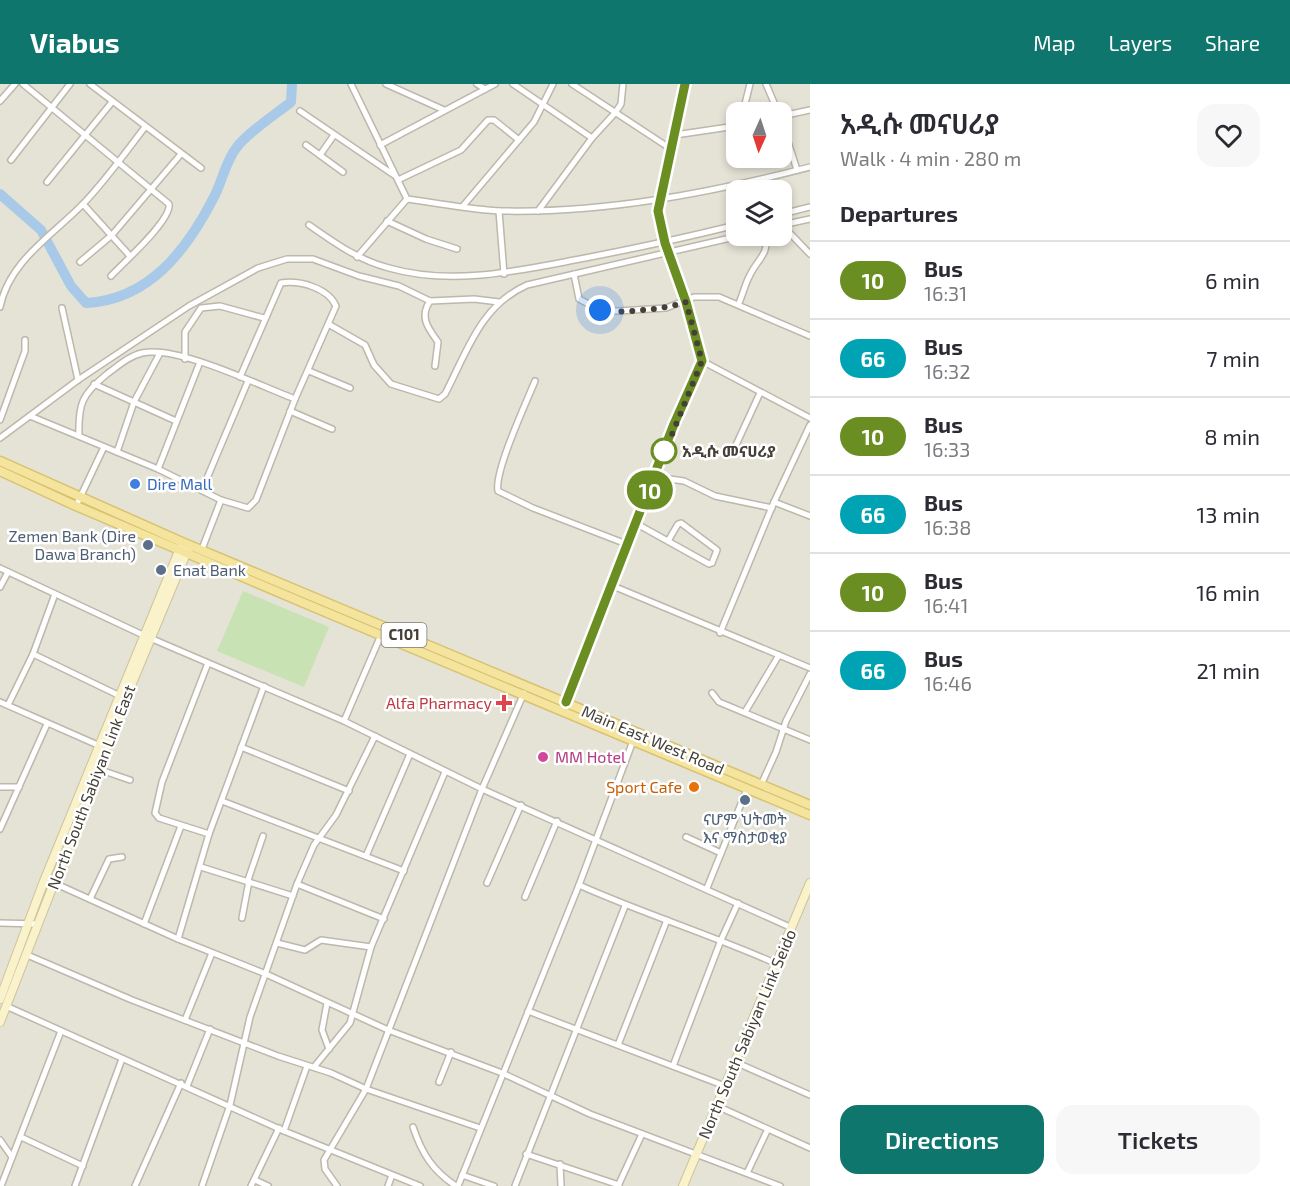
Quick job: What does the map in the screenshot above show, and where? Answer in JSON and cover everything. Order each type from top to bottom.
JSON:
[{"type":"main road","name":"Main East West Road","points":[[0,461],[184,548],[202,549],[226,564]]},
{"type":"main road","name":"Main East West Road","points":[[0,471],[76,506],[226,564],[309,601],[733,778],[761,785],[810,805]]},
{"type":"main road","name":"North South Sabiyan Link East","points":[[0,1022],[34,923],[184,548]]},
{"type":"main road","name":"Main East West Road","points":[[355,619],[381,635],[394,636]]},
{"type":"main road","name":"North South Sabiyan Link East","points":[[0,999],[54,883],[98,769],[118,695],[147,636]]},
{"type":"main road","name":"Main East West Road","points":[[733,778],[747,789],[810,815]]},
{"type":"main road","name":"North South Sabiyan Link Seido","points":[[683,1186],[810,883]]},
{"type":"street","points":[[0,101],[15,84]]},
{"type":"street","points":[[23,84],[169,204],[169,213],[111,276]]},
{"type":"street","points":[[11,160],[70,84]]},
{"type":"street","points":[[90,84],[145,128],[201,168]]},
{"type":"street","points":[[351,84],[407,199]]},
{"type":"street","points":[[386,84],[444,110]]},
{"type":"street","points":[[477,84],[485,89]]},
{"type":"street","points":[[380,145],[495,84]]},
{"type":"street","points":[[513,84],[592,138]]},
{"type":"street","points":[[463,206],[519,140],[544,104],[553,84]]},
{"type":"street","points":[[572,84],[671,149]]},
{"type":"street","points":[[538,211],[592,138],[615,113],[621,104],[623,84]]},
{"type":"street","points":[[564,707],[702,361],[686,302],[659,221],[659,200],[685,84]]},
{"type":"street","points":[[745,102],[750,84]]},
{"type":"street","points":[[766,84],[774,102]]},
{"type":"street","points":[[47,182],[112,102]]},
{"type":"street","points":[[792,114],[810,110]]},
{"type":"street","points":[[300,111],[397,178]]},
{"type":"street","points":[[397,178],[461,150],[488,120],[494,120],[519,140]]},
{"type":"street","points":[[675,135],[726,127]]},
{"type":"street","points":[[0,306],[7,283],[38,245],[83,204],[145,128]]},
{"type":"street","points":[[320,155],[334,135]]},
{"type":"street","points":[[306,145],[343,172]]},
{"type":"street","points":[[80,262],[112,235],[181,154]]},
{"type":"street","points":[[792,154],[797,170]]},
{"type":"street","points":[[407,199],[499,211],[538,211],[659,200],[810,167]]},
{"type":"street","points":[[357,257],[407,199]]},
{"type":"street","points":[[83,204],[130,256]]},
{"type":"street","points":[[792,212],[810,207]]},
{"type":"street","points":[[499,211],[504,274]]},
{"type":"street","points":[[792,223],[810,219]]},
{"type":"street","points":[[387,221],[426,239],[457,249]]},
{"type":"street","points":[[309,225],[357,257],[388,268],[422,275],[504,274],[665,243],[726,228]]},
{"type":"street","points":[[792,235],[810,254]]},
{"type":"street","points":[[330,325],[365,345],[378,371],[391,384],[439,399],[445,394],[479,324],[499,302],[527,285],[726,239]]},
{"type":"street","points":[[739,303],[750,274],[767,246]]},
{"type":"street","points":[[0,438],[78,380],[189,306],[258,268],[286,259],[313,260],[359,276],[399,286],[430,301],[455,299],[499,302]]},
{"type":"street","points":[[574,274],[579,299],[603,311],[666,308],[694,297],[707,296],[739,303],[810,336]]},
{"type":"street","points":[[30,416],[158,469],[244,509],[253,505],[295,399],[330,325],[336,306],[333,298],[313,287],[281,283],[240,377]]},
{"type":"street","points":[[430,301],[424,317],[425,325],[438,342],[435,366]]},
{"type":"street","points":[[185,359],[185,332],[201,308],[220,306],[264,318]]},
{"type":"street","points":[[62,308],[78,380]]},
{"type":"street","points":[[0,420],[22,362],[25,340]]},
{"type":"street","points":[[79,436],[81,402],[94,384],[134,356],[145,352],[200,362],[295,399]]},
{"type":"street","points":[[117,452],[134,402],[160,353]]},
{"type":"street","points":[[702,361],[810,418]]},
{"type":"street","points":[[158,469],[200,362]]},
{"type":"street","points":[[309,370],[350,388]]},
{"type":"street","points":[[202,490],[248,381]]},
{"type":"street","points":[[534,381],[505,457],[497,484],[498,491],[532,508],[629,545]]},
{"type":"street","points":[[94,384],[176,421]]},
{"type":"street","points":[[736,445],[760,393]]},
{"type":"street","points":[[290,411],[332,429]]},
{"type":"street","points":[[720,633],[773,505],[810,425]]},
{"type":"street","points":[[76,506],[104,447]]},
{"type":"street","points":[[655,477],[684,482],[714,496],[773,505],[810,516]]},
{"type":"street","points":[[202,549],[221,500]]},
{"type":"street","points":[[637,524],[710,564],[717,550],[681,524],[678,524],[669,541]]},
{"type":"street","points":[[0,568],[147,636],[344,721],[445,772],[792,928]]},
{"type":"street","points":[[0,587],[8,572]]},
{"type":"street","points":[[613,586],[720,633],[810,668]]},
{"type":"street","points":[[8,705],[33,654],[55,594]]},
{"type":"street","points":[[344,721],[381,635]]},
{"type":"street","points":[[33,654],[118,695]]},
{"type":"street","points":[[745,712],[779,655]]},
{"type":"street","points":[[208,663],[162,782],[156,807],[157,817],[209,834]]},
{"type":"street","points":[[761,785],[776,752],[783,727],[810,674]]},
{"type":"street","points":[[178,939],[209,834],[264,687]]},
{"type":"street","points":[[337,1186],[324,1164],[366,1089],[482,789],[525,691]]},
{"type":"street","points":[[712,693],[718,702],[810,740]]},
{"type":"street","points":[[0,702],[103,747]]},
{"type":"street","points":[[0,829],[47,724]]},
{"type":"street","points":[[202,1186],[230,1105],[244,1042],[297,884],[307,859],[349,791],[375,736]]},
{"type":"street","points":[[413,1127],[430,1165],[437,1174],[457,1186],[579,885],[634,737]]},
{"type":"street","points":[[241,747],[349,791]]},
{"type":"street","points":[[366,856],[410,754]]},
{"type":"street","points":[[98,769],[130,780]]},
{"type":"street","points":[[251,1186],[311,1067],[343,1033],[354,1014],[371,947],[445,772]]},
{"type":"street","points":[[0,787],[19,787]]},
{"type":"street","points":[[706,888],[747,789]]},
{"type":"street","points":[[222,801],[404,871]]},
{"type":"street","points":[[488,883],[521,806]]},
{"type":"street","points":[[525,897],[557,821]]},
{"type":"street","points":[[144,924],[182,826]]},
{"type":"street","points":[[242,918],[248,880],[263,836]]},
{"type":"street","points":[[686,837],[721,854]]},
{"type":"street","points":[[90,899],[109,859],[122,857]]},
{"type":"street","points":[[201,867],[293,896]]},
{"type":"street","points":[[54,883],[178,939],[266,974],[388,1030],[451,1052],[642,1134],[780,1186]]},
{"type":"street","points":[[297,884],[384,919]]},
{"type":"street","points":[[579,885],[625,906],[721,940],[777,964]]},
{"type":"street","points":[[673,1066],[721,940],[738,903]]},
{"type":"street","points":[[515,1186],[625,906]]},
{"type":"street","points":[[618,1044],[667,920]]},
{"type":"street","points":[[0,922],[34,923]]},
{"type":"street","points":[[277,944],[305,950],[321,940],[371,947]]},
{"type":"street","points":[[185,1020],[212,953]]},
{"type":"street","points":[[25,954],[185,1020],[366,1089],[480,1128]]},
{"type":"street","points":[[327,1003],[322,1030],[329,1049]]},
{"type":"street","points":[[6,1006],[281,1129],[420,1186]]},
{"type":"street","points":[[528,1011],[725,1086]]},
{"type":"street","points":[[135,1186],[210,1029]]},
{"type":"street","points":[[2,1186],[61,1031]]},
{"type":"street","points":[[440,1082],[451,1052]]},
{"type":"street","points":[[75,1186],[122,1059]]},
{"type":"street","points":[[735,1062],[810,1095]]},
{"type":"street","points":[[717,1106],[767,1131],[810,1148]]},
{"type":"street","points":[[747,1173],[767,1131]]},
{"type":"street","points":[[526,1154],[619,1185],[642,1134]]},
{"type":"street","points":[[21,1137],[83,1166]]},
{"type":"street","points":[[0,1140],[4,1149],[12,1157]]},
{"type":"street","points":[[560,1164],[561,1186]]},
{"type":"street","points":[[388,1186],[392,1175]]},
{"type":"street","points":[[462,1175],[494,1186]]},
{"type":"street","points":[[255,1180],[268,1186]]},
{"type":"shaded area","points":[[0,84],[810,84],[810,1186],[0,1186]]},
{"type":"green space","points":[[243,591],[329,627],[304,687],[217,651]]},
{"type":"waterway","points":[[0,194],[41,230],[71,286],[86,303],[108,300],[129,293],[163,269],[178,253],[203,217],[217,191],[233,152],[248,136],[291,102],[292,84]]},
{"type":"bus line","name":"10","points":[[566,702],[613,586],[674,424],[702,361],[686,302],[665,243],[658,211],[685,84]]},
{"type":"place","name":"አዲሱ መናሀሪያ","points":[[664,451]]},
{"type":"place","name":"Dire Mall","points":[[135,484]]},
{"type":"place","name":"Zemen Bank (Dire Dawa Branch)","points":[[148,545]]},
{"type":"place","name":"Enat Bank","points":[[161,570]]},
{"type":"place","name":"Alfa Pharmacy","points":[[504,703]]},
{"type":"place","name":"MM Hotel","points":[[543,757]]},
{"type":"place","name":"Sport Cafe","points":[[694,787]]},
{"type":"place","name":"ናሆም ህትመት እና ማስታወቂያ","points":[[745,800]]},
{"type":"route","points":[[600,310],[666,308],[686,302],[702,361],[674,424],[662,459],[664,451]]}]
